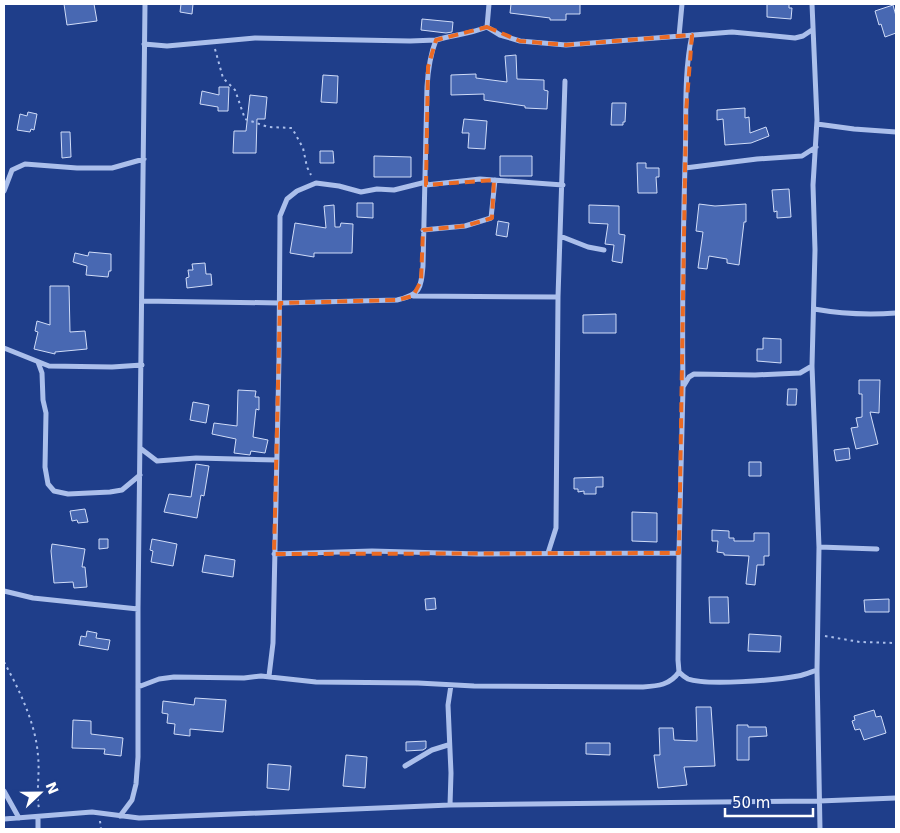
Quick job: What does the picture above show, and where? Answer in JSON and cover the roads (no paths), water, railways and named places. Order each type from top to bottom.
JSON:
[{"type":"street","points":[[120,816],[132,800],[136,784],[138,757],[145,4]]},
{"type":"street","points":[[487,27],[489,4]]},
{"type":"street","points":[[679,36],[682,4]]},
{"type":"street","points":[[812,4],[817,124],[813,185],[815,250],[812,366],[818,547],[817,670],[820,829]]},
{"type":"street","points":[[144,44],[168,46],[255,38],[436,40],[471,33],[487,27]]},
{"type":"street","points":[[487,27],[500,35],[520,41],[566,45],[732,32],[795,38],[803,36],[812,30]]},
{"type":"street","points":[[138,687],[160,679],[174,677],[244,678],[268,676],[316,682],[418,683],[474,686],[643,686],[660,685],[673,680],[679,672],[679,553],[683,387],[682,293],[688,54],[692,34]]},
{"type":"street","points":[[414,296],[422,281],[428,77],[432,50],[436,40]]},
{"type":"street","points":[[548,553],[556,528],[558,297],[565,82]]},
{"type":"street","points":[[817,124],[896,132]]},
{"type":"street","points":[[685,168],[757,159],[802,156],[816,147]]},
{"type":"street","points":[[4,191],[12,170],[25,164],[77,168],[112,168],[144,160]]},
{"type":"street","points":[[268,676],[272,643],[277,460],[280,216],[287,199],[298,191],[316,183],[339,186],[360,192],[377,189],[394,190],[426,183],[480,179],[563,184]]},
{"type":"street","points":[[423,230],[465,226],[491,218],[495,180]]},
{"type":"street","points":[[560,236],[588,247],[604,250]]},
{"type":"street","points":[[142,301],[280,303],[397,300],[414,296],[558,297]]},
{"type":"street","points":[[814,309],[836,313],[870,315],[896,313]]},
{"type":"street","points":[[4,348],[49,366],[112,367],[142,365]]},
{"type":"street","points":[[38,362],[42,373],[43,400],[46,413],[45,467],[48,484],[54,491],[68,494],[122,490],[140,476]]},
{"type":"street","points":[[683,387],[689,377],[694,374],[755,375],[800,373],[812,366]]},
{"type":"street","points":[[140,448],[156,461],[196,458],[277,460]]},
{"type":"street","points":[[818,547],[877,549]]},
{"type":"street","points":[[274,554],[372,551],[478,554],[679,553]]},
{"type":"street","points":[[4,590],[33,598],[138,609]]},
{"type":"street","points":[[679,672],[689,680],[731,682],[801,676],[817,670]]},
{"type":"street","points":[[450,805],[451,773],[448,745],[448,705],[451,684]]},
{"type":"street","points":[[405,766],[432,750],[448,745]]},
{"type":"street","points":[[4,791],[19,818]]},
{"type":"street","points":[[4,819],[92,812],[139,818],[450,805],[818,801],[896,798]]},
{"type":"street","points":[[38,829],[39,817]]}]
